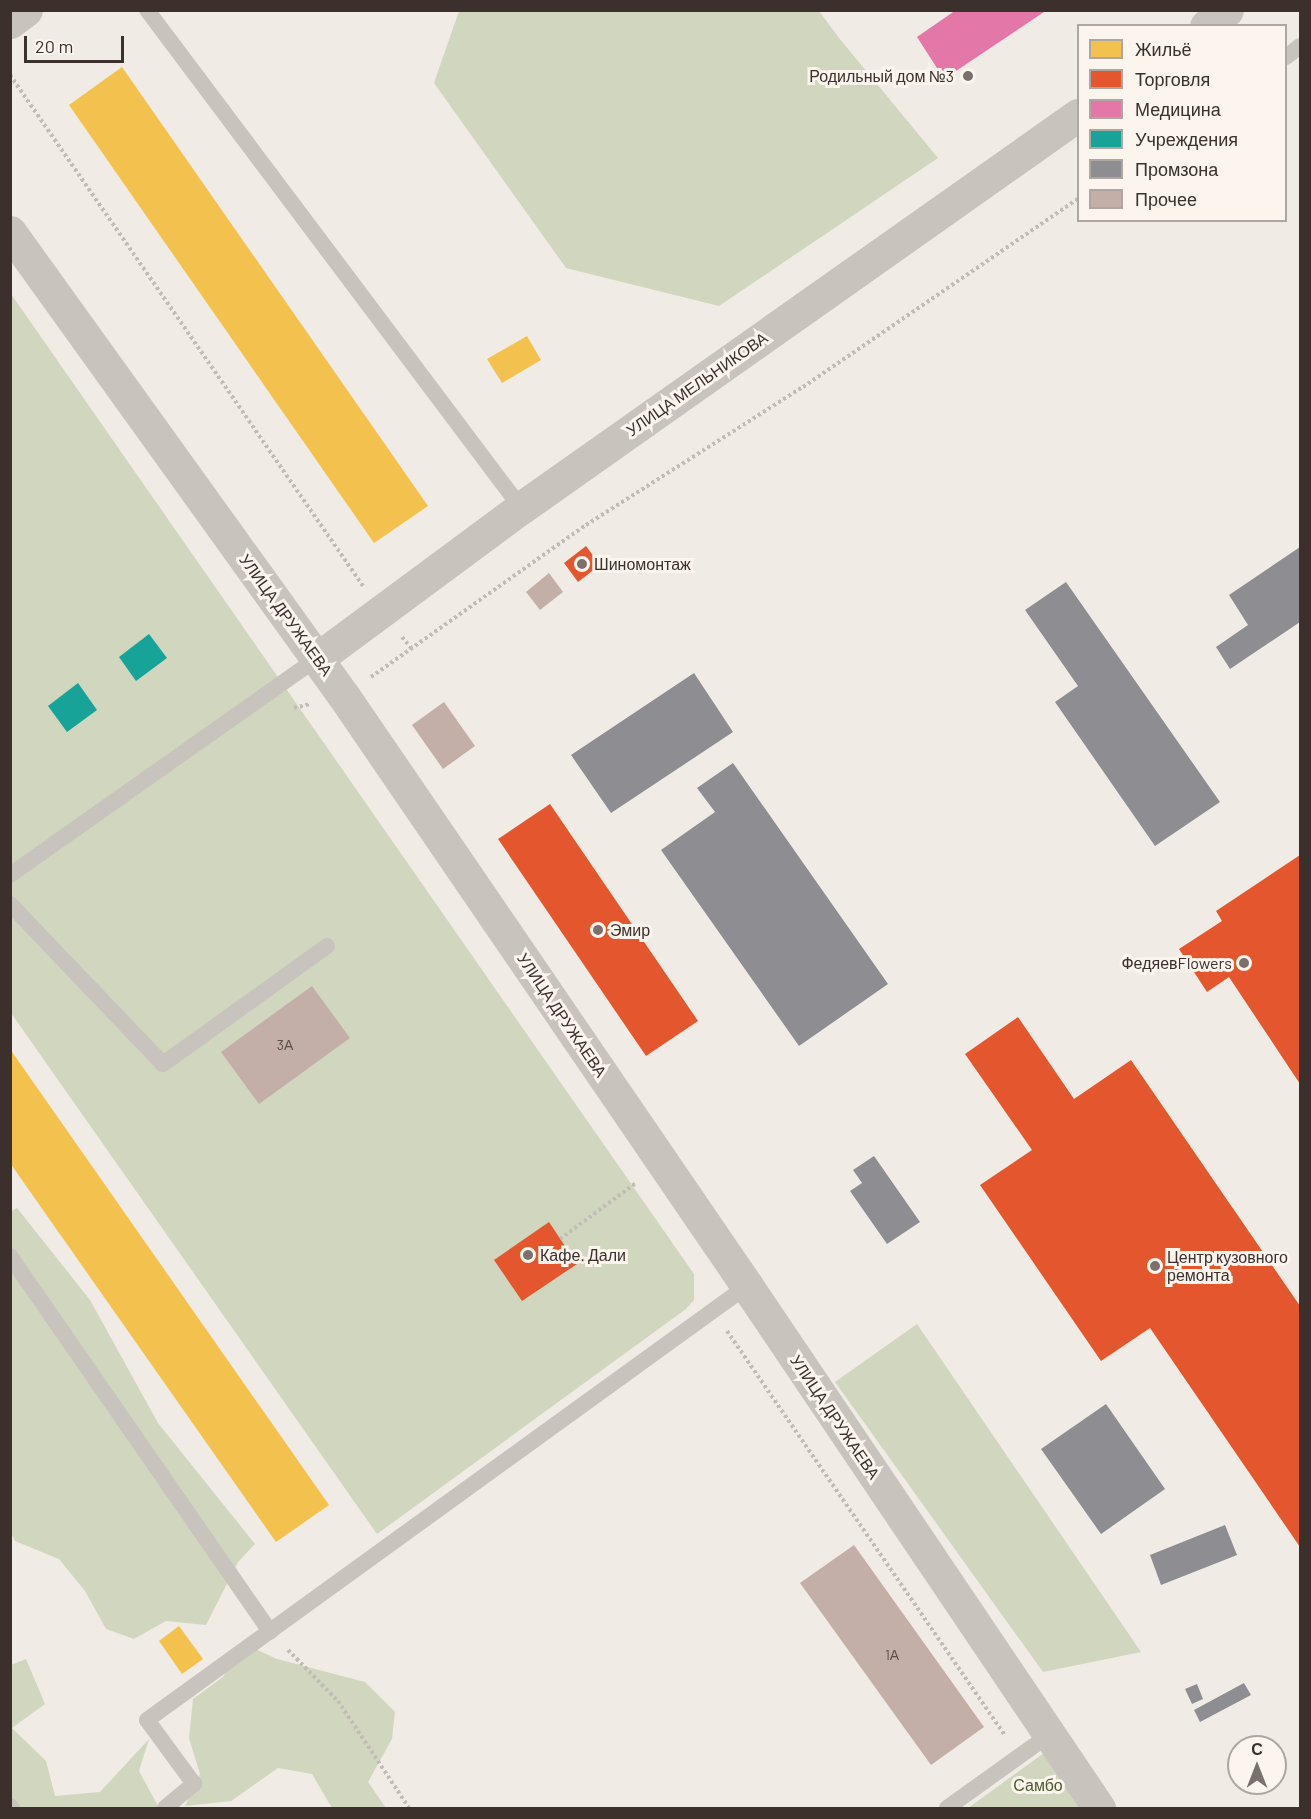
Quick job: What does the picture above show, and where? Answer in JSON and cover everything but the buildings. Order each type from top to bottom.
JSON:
[{"type":"street","points":[[10,22],[26,10]]},
{"type":"street","points":[[1209,24],[1227,10]]},
{"type":"street","name":"УЛИЦА МЕЛЬНИКОВА","points":[[318,658],[521,508],[1077,116]]},
{"type":"street","name":"УЛИЦА ДРУЖАЕВА","points":[[10,232],[318,658],[663,1162],[1098,1809]]},
{"type":"lane","points":[[147,10],[521,508]]},
{"type":"lane","points":[[1287,56],[1300,46]]},
{"type":"lane","points":[[10,875],[318,658]]},
{"type":"lane","points":[[10,904],[163,1064],[327,946]]},
{"type":"lane","points":[[10,1256],[270,1632]]},
{"type":"lane","points":[[165,1809],[194,1784],[147,1720],[747,1286]]},
{"type":"lane","points":[[947,1809],[1049,1735]]},
{"type":"path","points":[[10,75],[381,611]]},
{"type":"path","points":[[412,649],[586,525],[803,387],[1077,200]]},
{"type":"path","points":[[560,1239],[663,1162]]},
{"type":"path","points":[[713,1311],[1020,1756]]},
{"type":"path","points":[[270,1632],[339,1701],[409,1809]]},
{"type":"green space","points":[[459,11],[819,11],[938,158],[719,306],[566,268],[434,83]]},
{"type":"green space","points":[[11,294],[694,1274],[694,1300],[686,1309],[377,1534],[11,1013]]},
{"type":"green space","points":[[17,1208],[90,1300],[158,1423],[255,1544],[238,1562],[206,1625],[166,1621],[134,1639],[106,1629],[85,1591],[59,1559],[15,1541],[10,1531],[10,1212]]},
{"type":"green space","points":[[917,1324],[1141,1652],[1043,1672],[835,1382]]},
{"type":"green space","points":[[244,1644],[277,1659],[365,1682],[395,1712],[392,1739],[368,1782],[386,1808],[332,1808],[312,1774],[278,1768],[231,1801],[185,1806],[200,1774],[189,1738],[193,1699],[223,1677]]},
{"type":"green space","points":[[26,1659],[45,1704],[12,1728],[46,1761],[55,1796],[100,1792],[149,1739],[139,1771],[159,1808],[11,1808],[11,1665]]},
{"type":"green space","name":"Самбо","points":[[1044,1753],[1082,1808],[968,1808]]},
{"type":"place","name":"Родильный дом №3","points":[[968,76]]},
{"type":"place","name":"Шиномонтаж","points":[[582,564]]},
{"type":"place","name":"Эмир","points":[[598,930]]},
{"type":"place","name":"ФедяевFlowers","points":[[1244,963]]},
{"type":"place","name":"Кафе. Дали","points":[[528,1255]]},
{"type":"place","name":"Центр кузовного ремонта","points":[[1155,1266]]}]
